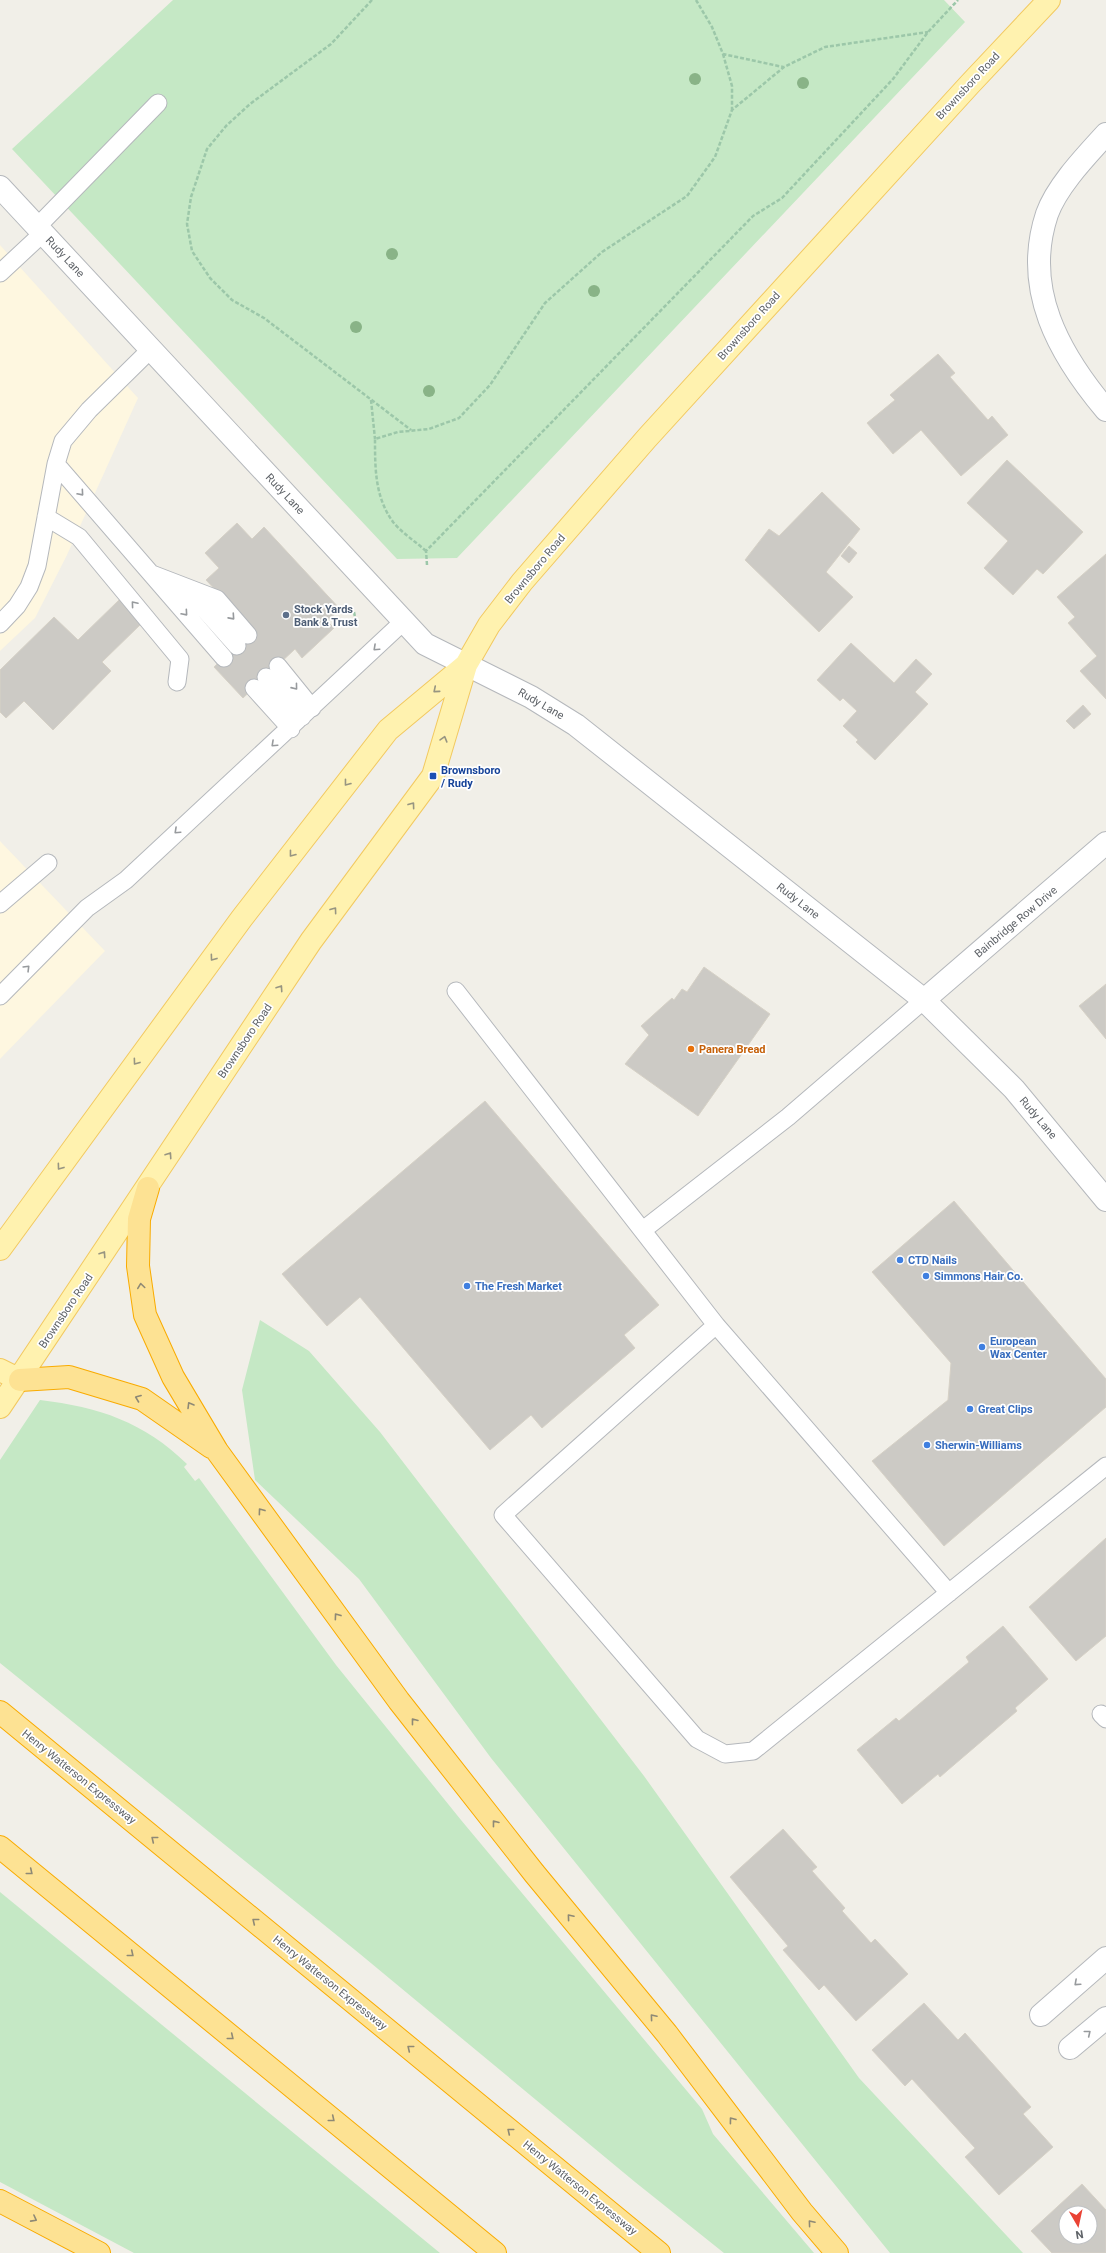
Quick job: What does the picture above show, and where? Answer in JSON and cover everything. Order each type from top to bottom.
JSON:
[{"type":"highway","points":[[148,1188],[140,1219],[139,1258],[145,1315],[173,1378],[217,1451],[399,1701],[534,1873],[666,2034],[802,2212],[836,2253]]},
{"type":"highway","points":[[20,1380],[69,1377],[142,1399],[217,1451]]},
{"type":"highway","name":"Henry Watterson Expressway","points":[[0,1712],[659,2253]]},
{"type":"highway","points":[[0,1847],[495,2253]]},
{"type":"highway","points":[[0,2201],[99,2253]]},
{"type":"main road","name":"Brownsboro Road","points":[[0,1407],[20,1380],[311,941],[433,776],[466,664],[489,625],[522,582],[647,438],[970,84],[1049,0]]},
{"type":"main road","name":"Brownsboro Road","points":[[0,1249],[242,918],[388,730],[466,664]]},
{"type":"main road","points":[[0,1370],[20,1380]]},
{"type":"street","points":[[1106,134],[1063,186],[1047,213],[1039,246],[1038,270],[1040,290],[1046,311],[1065,353],[1085,386],[1106,410]]},
{"type":"street","name":"Rudy Lane","points":[[0,187],[425,644],[531,697],[576,725],[924,1000],[1014,1089],[1106,1200]]},
{"type":"street","name":"Bainbridge Row Drive","points":[[924,1000],[1106,843]]},
{"type":"street","points":[[1041,2015],[1106,1958]]},
{"type":"street","points":[[1070,2048],[1106,2018]]},
{"type":"lane","points":[[0,273],[158,103]]},
{"type":"lane","points":[[0,624],[17,606],[29,587],[37,566],[56,464],[63,441],[80,420],[151,349]]},
{"type":"lane","points":[[56,464],[224,658]]},
{"type":"lane","points":[[46,517],[79,537],[180,659],[177,682]]},
{"type":"lane","points":[[150,573],[205,610],[242,640]]},
{"type":"lane","points":[[0,996],[87,908],[126,880],[207,803],[302,718],[404,621]]},
{"type":"lane","points":[[302,718],[266,677],[302,718]]},
{"type":"lane","points":[[0,904],[48,863]]},
{"type":"lane","points":[[456,991],[716,1325],[949,1593]]},
{"type":"lane","points":[[643,1230],[788,1117],[924,1000]]},
{"type":"lane","points":[[716,1325],[503,1515],[691,1733],[697,1739],[725,1754],[753,1751],[1106,1466]]},
{"type":"path","points":[[372,0],[331,44],[250,104],[226,126],[207,149],[191,197],[187,224],[192,251],[210,278],[232,300],[264,318],[412,430]]},
{"type":"path","points":[[375,439],[398,432],[429,429],[459,418],[490,385],[545,303],[602,252],[687,196],[716,156],[732,110],[732,86],[723,54],[712,28],[696,0]]},
{"type":"path","points":[[426,551],[753,216],[782,198],[893,79],[928,32],[958,0]]},
{"type":"path","points":[[732,110],[784,67],[825,47],[928,32]]},
{"type":"path","points":[[723,54],[784,67]]},
{"type":"path","points":[[371,400],[375,439],[375,472],[380,501],[394,523],[426,551],[427,565]]},
{"type":"shaded area","points":[[0,245],[138,398],[67,555],[35,618],[0,651]]},
{"type":"shaded area","points":[[0,841],[105,951],[0,1059]]},
{"type":"green space","points":[[173,0],[944,0],[965,22],[457,558],[397,559],[12,149]]},
{"type":"green space","points":[[260,1320],[309,1351],[380,1432],[644,1776],[859,2078],[1023,2253],[890,2253],[491,1758],[359,1579],[255,1480],[242,1390]]},
{"type":"green space","points":[[40,1400],[82,1407],[120,1419],[154,1437],[171,1449],[187,1464],[184,1467],[195,1481],[199,1478],[336,1665],[461,1820],[702,2109],[713,2134],[814,2253],[724,2253],[635,2182],[360,1954],[0,1663],[0,1460]]},
{"type":"green space","points":[[0,1892],[440,2253],[134,2253],[0,2182]]},
{"type":"building","points":[[938,354],[955,373],[950,377],[988,420],[992,416],[1008,435],[961,476],[921,430],[893,454],[867,423],[895,400],[890,395]]},
{"type":"building","points":[[1007,460],[1083,532],[1043,574],[1037,569],[1013,595],[984,568],[1008,541],[967,503]]},
{"type":"building","points":[[822,492],[860,529],[826,572],[853,597],[819,632],[745,560],[769,529],[779,536]]},
{"type":"building","name":"Stock Yards Bank & Trust","points":[[237,523],[252,539],[264,527],[340,609],[327,621],[334,628],[302,658],[295,649],[243,698],[214,667],[253,630],[206,580],[219,568],[205,553]]},
{"type":"building","points":[[849,546],[857,553],[849,563],[841,556]]},
{"type":"building","points":[[1106,554],[1106,699],[1080,671],[1097,656],[1068,623],[1075,617],[1057,597]]},
{"type":"building","points":[[119,600],[142,623],[102,662],[111,671],[53,730],[24,701],[6,718],[0,712],[0,670],[54,617],[78,640]]},
{"type":"building","points":[[851,643],[894,683],[916,659],[932,674],[915,692],[928,704],[875,760],[856,742],[858,740],[843,726],[857,711],[843,698],[840,701],[817,680]]},
{"type":"building","points":[[1083,705],[1091,714],[1074,729],[1066,721]]},
{"type":"building","name":"Panera Bread","points":[[704,967],[770,1014],[698,1116],[625,1064],[649,1035],[641,1026],[672,998],[674,1000],[682,989],[687,992]]},
{"type":"building","points":[[1106,984],[1106,1039],[1079,1006]]},
{"type":"building","name":"The Fresh Market","points":[[485,1101],[659,1305],[624,1335],[635,1348],[542,1428],[531,1415],[490,1450],[360,1297],[327,1326],[282,1274]]},
{"type":"building","points":[[954,1201],[1106,1379],[1106,1407],[944,1546],[872,1461],[948,1400],[951,1363],[872,1272]]},
{"type":"building","points":[[1106,1538],[1106,1636],[1076,1661],[1029,1607]]},
{"type":"building","points":[[1003,1626],[1048,1679],[1015,1708],[1017,1711],[940,1777],[938,1774],[902,1804],[857,1750],[896,1718],[899,1721],[969,1662],[966,1657]]},
{"type":"building","points":[[783,1829],[817,1867],[812,1871],[845,1908],[842,1911],[871,1943],[875,1939],[908,1974],[856,2021],[824,1985],[819,1990],[783,1950],[788,1946],[730,1877]]},
{"type":"building","points":[[924,2003],[958,2040],[965,2033],[1031,2107],[1023,2114],[1053,2147],[999,2195],[965,2157],[975,2148],[912,2079],[905,2086],[872,2050]]},
{"type":"building","points":[[1082,2184],[1106,2210],[1106,2253],[1052,2253],[1031,2231],[1058,2206],[1058,2245],[1098,2245],[1098,2205],[1059,2205]]},
{"type":"place","name":"Stock Yards Bank & Trust","points":[[286,615]]},
{"type":"place","name":"Brownsboro / Rudy","points":[[433,776]]},
{"type":"place","name":"Panera Bread","points":[[691,1049]]},
{"type":"place","name":"CTD Nails","points":[[900,1260]]},
{"type":"place","name":"Simmons Hair Co.","points":[[926,1276]]},
{"type":"place","name":"The Fresh Market","points":[[467,1286]]},
{"type":"place","name":"European Wax Center","points":[[982,1347]]},
{"type":"place","name":"Great Clips","points":[[970,1409]]},
{"type":"place","name":"Sherwin-Williams","points":[[927,1445]]}]
